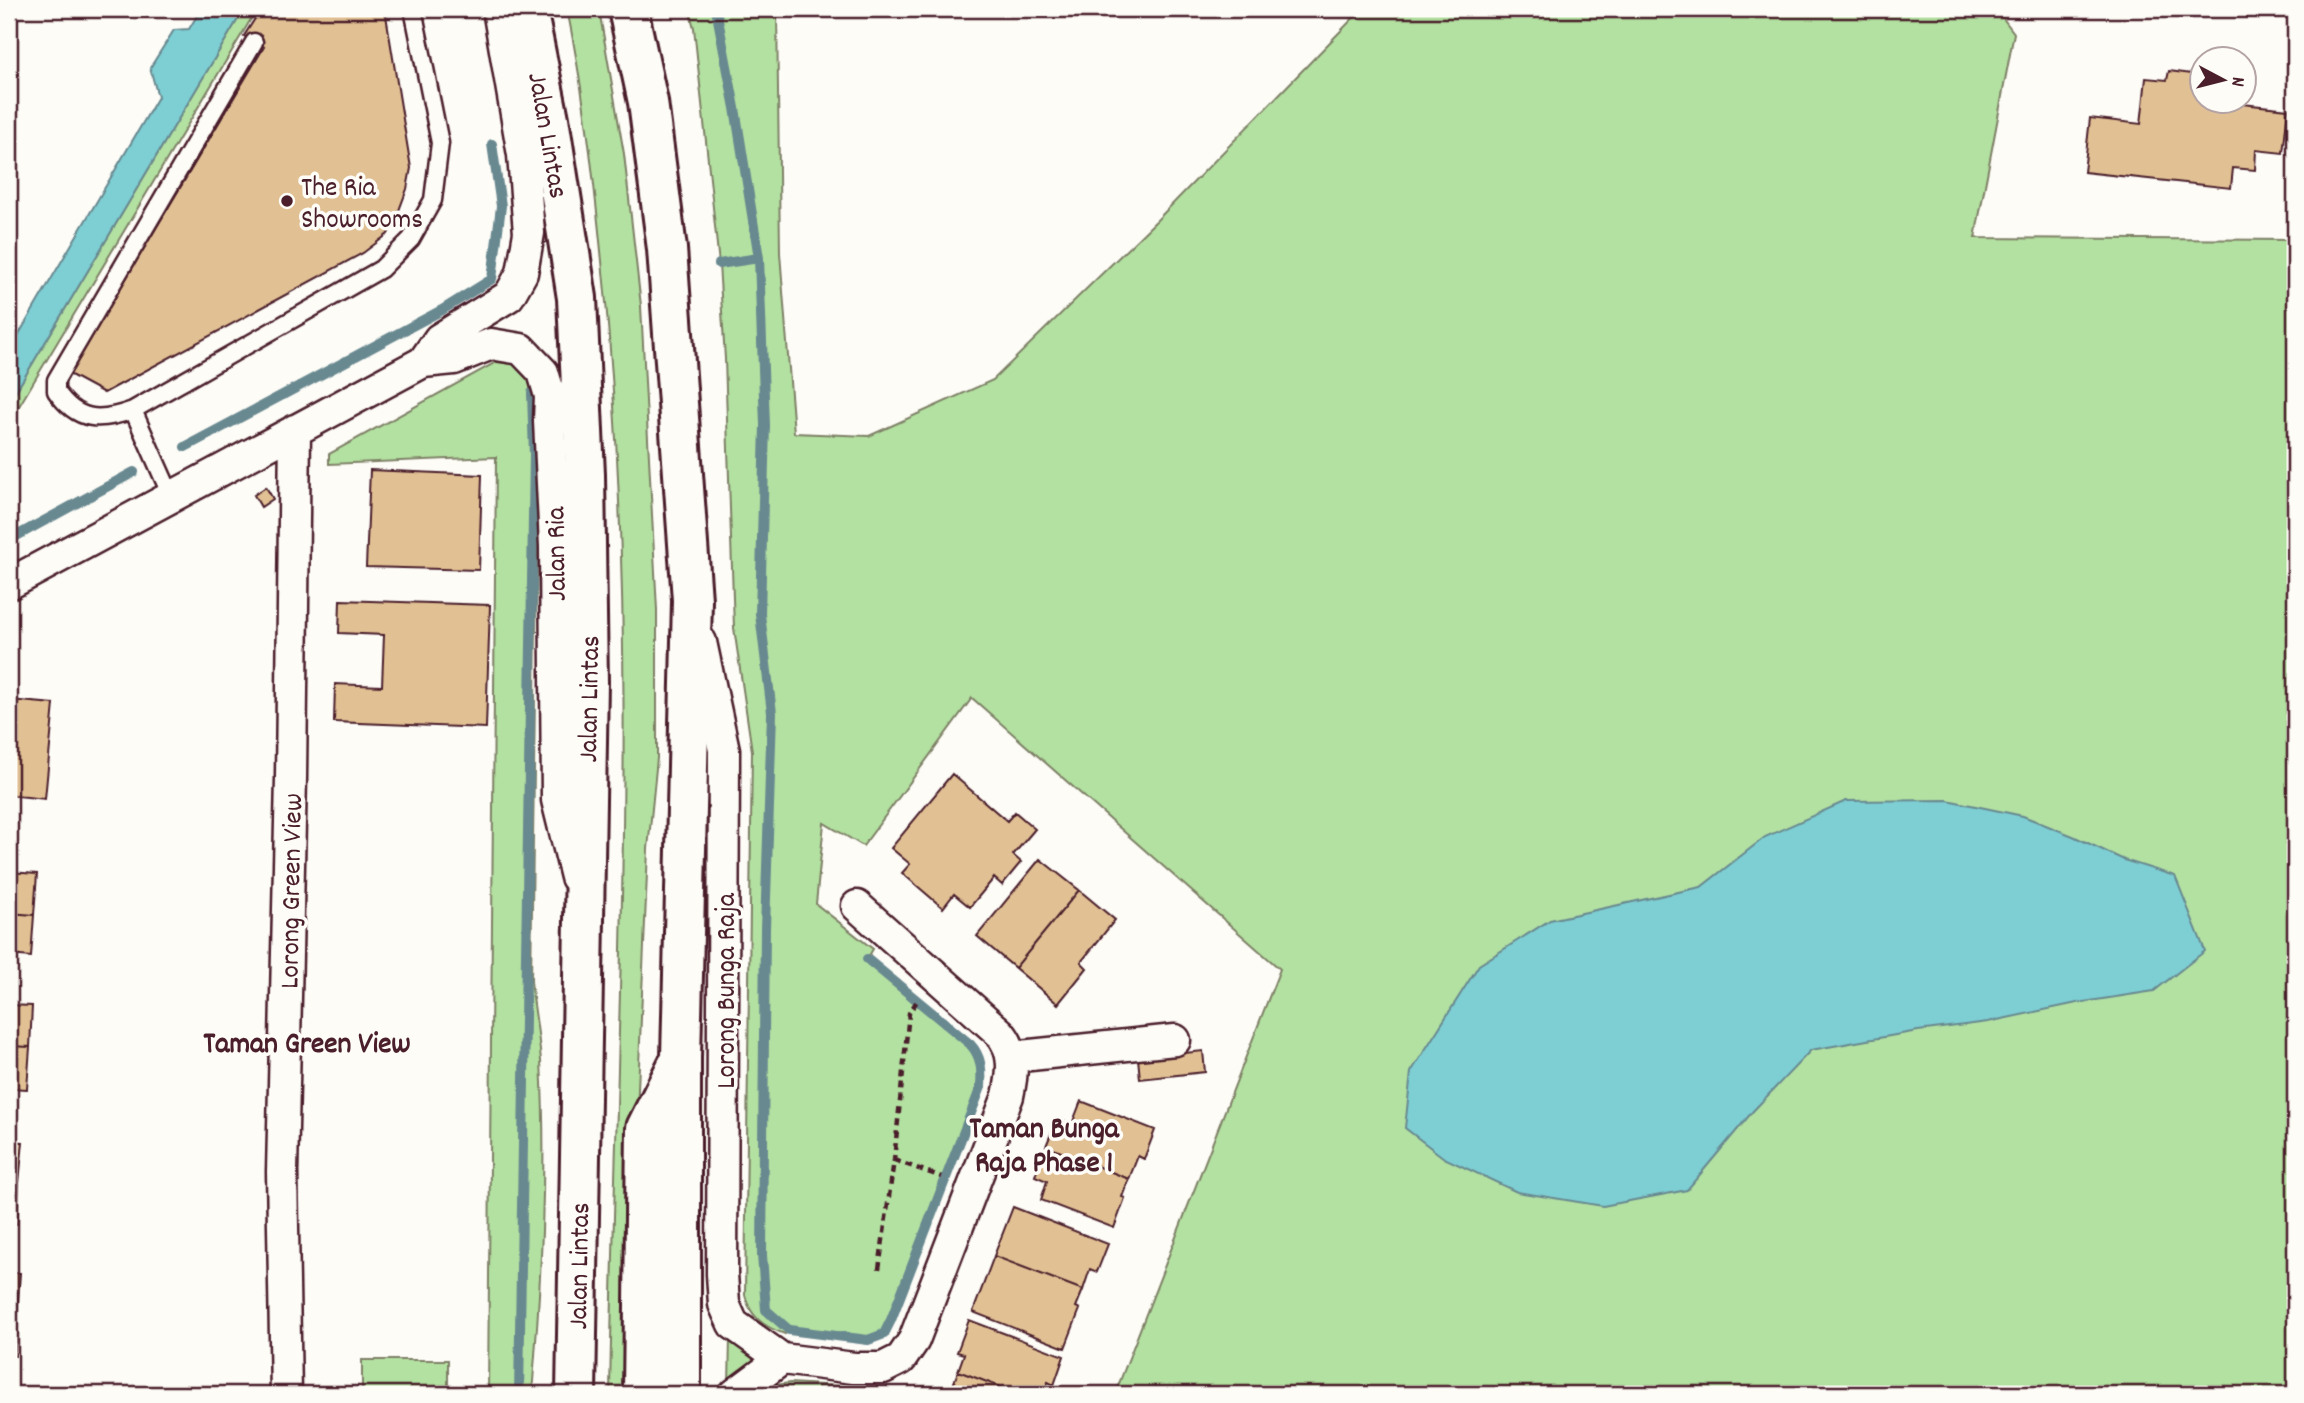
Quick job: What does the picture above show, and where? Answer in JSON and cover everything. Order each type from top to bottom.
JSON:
[{"type":"highway","name":"Jalan Lintas","points":[[527,9],[549,119],[577,298],[589,575],[576,1394]]},
{"type":"highway","points":[[628,9],[648,102],[667,249],[691,600],[681,1058],[681,1394]]},
{"type":"highway","points":[[643,1394],[646,1128],[681,1058]]},
{"type":"street","name":"Jalan Ria","points":[[423,362],[439,339],[509,296],[522,273],[529,233],[523,155],[498,9]]},
{"type":"street","name":"Jalan Ria","points":[[9,584],[423,362],[454,359],[491,344],[521,349],[543,372],[550,396],[555,546],[557,800],[583,909]]},
{"type":"street","name":"Lorong Green View","points":[[286,1394],[282,1172],[291,792],[295,430]]},
{"type":"street","name":"Lorong Bunga Raja","points":[[691,600],[724,750],[722,1274],[724,1304],[733,1324],[782,1359],[870,1368],[883,1368],[901,1359],[914,1340],[927,1309],[1009,1096],[1013,1073],[1012,1057]]},
{"type":"street","points":[[857,906],[1000,1033],[1009,1044],[1012,1057],[1175,1040]]},
{"type":"street","points":[[735,1394],[782,1359]]},
{"type":"lane","points":[[254,42],[56,380],[56,391],[74,412],[110,418],[133,410],[381,269],[411,239],[433,200],[440,143],[413,9]]},
{"type":"lane","points":[[133,410],[172,498]]},
{"type":"path","points":[[879,1269],[894,1160],[909,1013],[916,1003]]},
{"type":"path","points":[[894,1160],[943,1178]]},
{"type":"green space","points":[[244,9],[257,9],[9,423],[9,403]]},
{"type":"green space","points":[[567,9],[599,9],[624,154],[641,306],[657,610],[657,758],[648,849],[636,1138],[631,1394],[610,1394],[624,705],[616,429],[594,185],[580,79]]},
{"type":"green space","points":[[689,9],[777,9],[780,253],[794,433],[869,436],[993,380],[1158,219],[1362,9],[1996,9],[2014,33],[1975,238],[2295,240],[2295,1394],[1115,1394],[1280,969],[972,698],[863,846],[824,823],[816,904],[873,949],[867,959],[970,1044],[981,1062],[981,1087],[884,1334],[868,1340],[789,1330],[785,1334],[759,1320],[750,1309],[745,1295],[752,751],[734,628],[719,264],[694,28]]},
{"type":"green space","points":[[496,362],[513,364],[526,373],[534,387],[539,418],[531,981],[541,1061],[543,1186],[532,1394],[488,1394],[496,457],[329,464],[329,454]]},
{"type":"green space","points":[[730,1337],[766,1359],[729,1385]]},
{"type":"green space","points":[[362,1360],[448,1360],[448,1394],[362,1394]]},
{"type":"green space","points":[[790,1383],[868,1388],[868,1394],[756,1394],[775,1385]]},
{"type":"water","points":[[201,9],[244,9],[9,403],[9,351],[158,97],[150,68],[174,30],[189,29]]},
{"type":"water","points":[[1947,800],[2023,816],[2124,860],[2175,876],[2205,951],[2154,991],[2077,1003],[1988,1022],[1811,1050],[1753,1111],[1687,1190],[1603,1206],[1517,1192],[1444,1158],[1405,1128],[1411,1072],[1479,965],[1550,920],[1701,887],[1765,837],[1846,801]]},
{"type":"building","name":"The Ria Showrooms","points":[[261,9],[385,9],[411,168],[398,213],[388,234],[363,253],[104,393],[69,374],[264,47],[244,36]]},
{"type":"building","points":[[2169,71],[2188,73],[2188,116],[2258,116],[2258,106],[2288,109],[2283,153],[2256,150],[2255,170],[2233,168],[2231,188],[2084,172],[2090,118],[2141,124],[2146,78],[2167,80]]},
{"type":"building","points":[[370,470],[482,475],[479,570],[366,567]]},
{"type":"building","points":[[266,487],[273,499],[261,507],[254,495]]},
{"type":"building","points":[[340,600],[490,605],[486,728],[334,722],[335,684],[382,686],[384,635],[339,633]]},
{"type":"building","points":[[9,700],[54,704],[45,799],[9,795]]},
{"type":"building","points":[[952,774],[1007,821],[1015,812],[1035,829],[1013,855],[1021,862],[1002,885],[994,878],[970,907],[954,894],[943,908],[902,873],[910,864],[891,848]]},
{"type":"building","points":[[1040,859],[1079,890],[1015,968],[977,936]]},
{"type":"building","points":[[9,872],[37,874],[34,915],[9,913]]},
{"type":"building","points":[[1079,890],[1115,920],[1081,962],[1087,968],[1058,1004],[1015,968]]},
{"type":"building","points":[[9,913],[34,915],[31,957],[9,955]]},
{"type":"building","points":[[9,1005],[32,1006],[30,1047],[9,1046]]},
{"type":"building","points":[[9,1046],[30,1047],[27,1089],[9,1088]]},
{"type":"building","points":[[1203,1051],[1205,1072],[1140,1079],[1138,1058]]},
{"type":"building","points":[[1081,1101],[1155,1130],[1144,1159],[1138,1156],[1129,1179],[1046,1146],[1057,1119],[1072,1124]]},
{"type":"building","points":[[9,1141],[23,1142],[19,1183],[9,1182]]},
{"type":"building","points":[[1046,1146],[1129,1179],[1114,1228],[1041,1200],[1047,1181],[1035,1176]]},
{"type":"building","points":[[9,1182],[19,1183],[17,1224],[9,1224]]},
{"type":"building","points":[[1013,1207],[1108,1244],[1097,1272],[1090,1269],[1083,1290],[994,1256]]},
{"type":"building","points":[[994,1256],[1083,1290],[1076,1307],[1080,1309],[1065,1348],[973,1312]]},
{"type":"building","points":[[9,1273],[20,1273],[17,1315],[9,1314]]},
{"type":"building","points":[[9,1314],[17,1315],[15,1356],[9,1356]]},
{"type":"building","points":[[969,1320],[1064,1356],[1054,1385],[1048,1382],[1044,1394],[1019,1394],[958,1371],[964,1354],[957,1352]]},
{"type":"building","points":[[958,1371],[1019,1394],[950,1394]]},
{"type":"waterway","points":[[716,9],[759,258],[719,264]]},
{"type":"waterway","points":[[185,447],[442,310],[492,279],[501,206],[492,144]]},
{"type":"waterway","points":[[759,258],[765,425],[760,614],[772,713],[765,929],[762,1255],[766,1310],[789,1330],[868,1340],[884,1334],[891,1320],[981,1087],[981,1075],[979,1059],[970,1044],[867,959]]},
{"type":"waterway","points":[[519,1394],[534,455],[532,393]]},
{"type":"waterway","points":[[9,540],[134,472]]},
{"type":"place","name":"The Ria Showrooms","points":[[287,201]]},
{"type":"district","name":"Taman Green View","points":[[307,1042]]},
{"type":"district","name":"Taman Bunga Raja Phase 1","points":[[1044,1144]]}]
